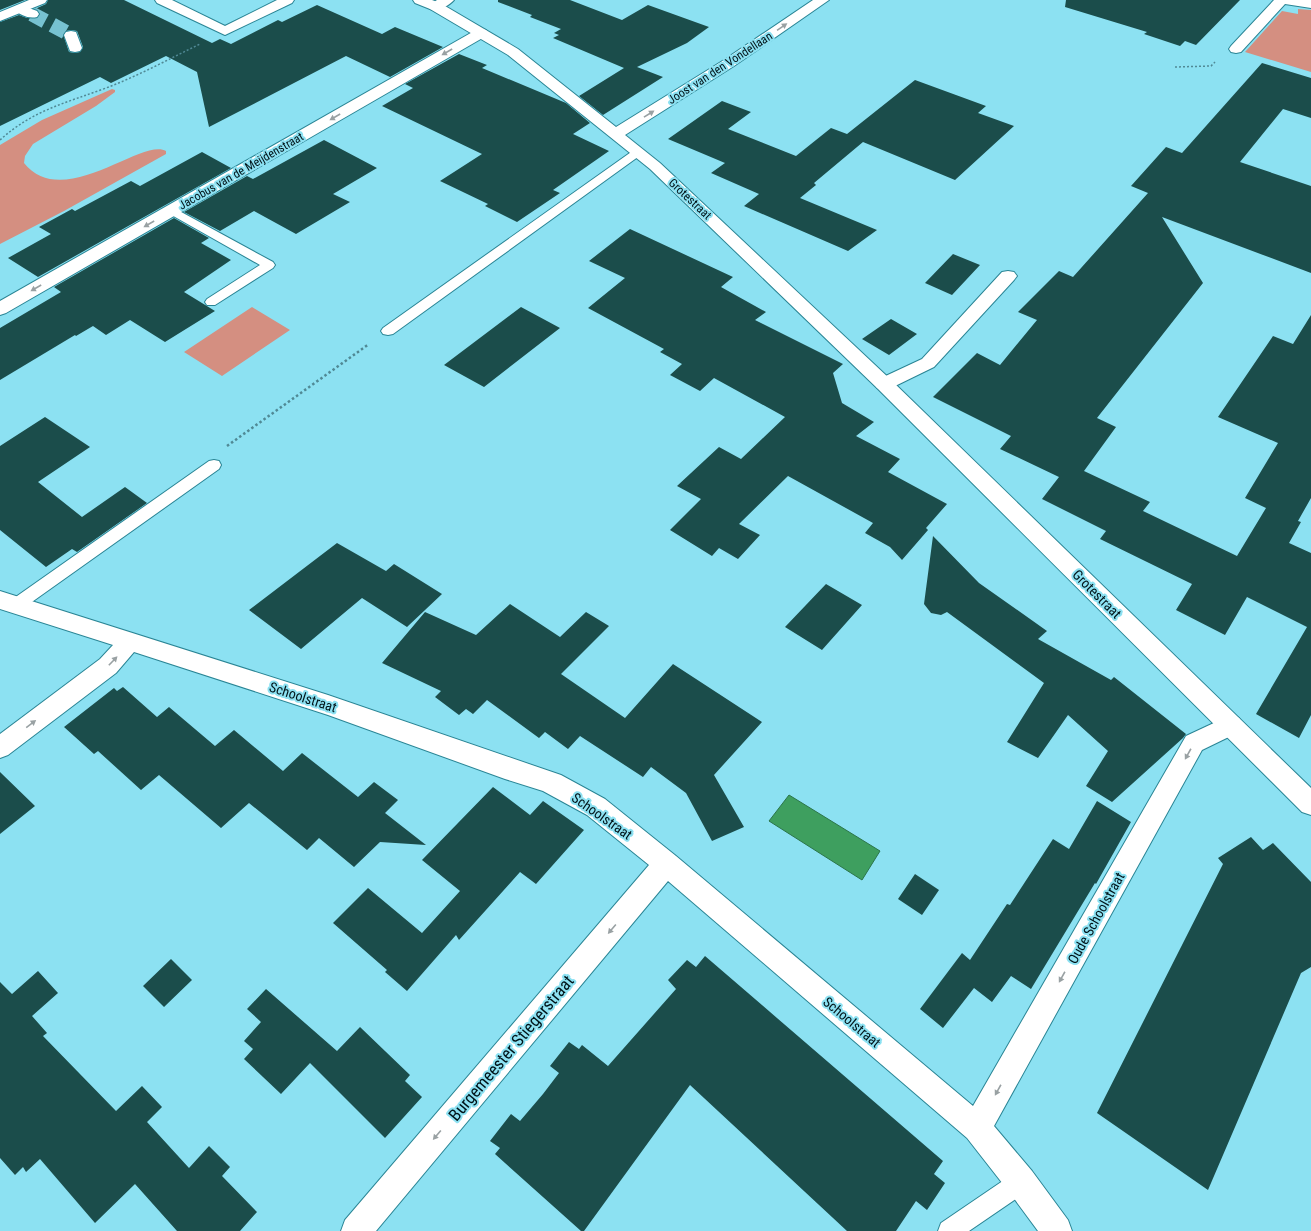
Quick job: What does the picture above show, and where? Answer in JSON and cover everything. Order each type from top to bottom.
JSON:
[{"type":"street","points":[[0,17],[26,11],[40,0]]},
{"type":"street","points":[[162,0],[225,31]]},
{"type":"street","points":[[206,41],[287,0]]},
{"type":"street","name":"Grotestraat","points":[[420,0],[441,3],[481,33],[513,52],[638,152],[729,235],[884,384],[1311,804]]},
{"type":"street","name":"Joost van den Vondellaan","points":[[616,134],[729,63],[822,0]]},
{"type":"street","points":[[1236,49],[1281,0]]},
{"type":"street","points":[[1284,0],[1311,4]]},
{"type":"street","name":"Jacobus van de Meijdenstraat","points":[[0,309],[481,33]]},
{"type":"street","points":[[71,35],[75,48]]},
{"type":"street","points":[[884,384],[928,362],[1008,276]]},
{"type":"street","name":"Schoolstraat","points":[[8,602],[328,705],[419,736],[505,768],[528,774],[552,783],[596,808],[667,864],[977,1128],[1021,1182],[1057,1231]]},
{"type":"street","points":[[0,748],[108,666],[130,641]]},
{"type":"street","name":"Oude Schoolstraat","points":[[977,1128],[1194,743],[1231,725]]},
{"type":"street","name":"Burgemeester Stiegerstraat","points":[[356,1231],[667,864]]},
{"type":"lane","points":[[388,331],[638,152]]},
{"type":"lane","points":[[172,211],[269,265],[211,302]]},
{"type":"lane","points":[[8,602],[214,465]]},
{"type":"lane","points":[[949,1231],[1021,1182]]},
{"type":"path","points":[[0,140],[11,130],[33,116],[61,103],[107,88],[206,41]]},
{"type":"path","points":[[1175,67],[1211,66],[1223,55],[1236,49]]},
{"type":"path","points":[[214,465],[224,447],[388,331]]},
{"type":"shaded area","points":[[1298,9],[1311,10],[1311,72],[1245,52],[1282,11],[1298,14]]},
{"type":"shaded area","points":[[112,89],[115,90],[115,92],[96,106],[33,144],[25,156],[24,163],[40,176],[59,180],[80,177],[139,154],[155,150],[166,151],[166,154],[64,211],[0,244],[0,145],[42,120]]},
{"type":"shaded area","points":[[252,307],[290,330],[222,376],[184,352]]},
{"type":"shaded area","points":[[789,795],[880,851],[862,880],[769,821]]},
{"type":"building","points":[[0,0],[25,0],[0,10]]},
{"type":"building","points":[[48,0],[124,0],[212,43],[220,39],[231,44],[278,20],[282,22],[317,5],[382,34],[395,27],[443,47],[390,77],[346,56],[209,127],[197,72],[166,56],[111,83],[100,77],[0,126],[0,22],[19,15],[27,18],[37,18],[40,13],[35,9],[46,4]],"holes":[[[66,31],[77,31],[83,47],[80,52],[69,52],[63,34]]]},
{"type":"building","points":[[498,0],[570,0],[622,20],[648,5],[709,27],[687,43],[637,67],[663,77],[603,115],[579,96],[624,68],[553,38],[559,35],[554,33],[561,29],[530,17],[532,15],[498,2]]},
{"type":"building","points":[[1066,0],[1240,0],[1196,45],[1185,41],[1180,46],[1144,34],[1147,32],[1065,7]]},
{"type":"building","points":[[459,54],[487,65],[482,68],[566,103],[590,123],[573,134],[609,151],[553,190],[560,193],[517,222],[485,206],[488,204],[440,181],[482,154],[382,106],[413,88],[405,84]]},
{"type":"building","points":[[1262,63],[1311,78],[1311,118],[1283,109],[1240,162],[1311,186],[1311,273],[1162,217],[1203,283],[1097,418],[1116,427],[1084,471],[1150,502],[1143,511],[1237,556],[1266,508],[1245,498],[1278,443],[1218,417],[1273,336],[1293,344],[1311,315],[1311,498],[1298,521],[1301,522],[1289,543],[1311,553],[1311,715],[1299,738],[1256,714],[1307,627],[1247,597],[1225,635],[1176,610],[1192,584],[1100,539],[1106,531],[1042,499],[1059,477],[1000,449],[1011,436],[933,397],[977,353],[1000,365],[1037,320],[1018,312],[1059,271],[1073,277],[1148,193],[1131,186],[1166,147],[1182,153]]},
{"type":"building","points":[[915,80],[986,106],[978,113],[1014,126],[955,180],[863,142],[814,183],[816,185],[800,198],[877,230],[848,251],[744,206],[759,194],[711,173],[725,163],[668,139],[722,101],[751,112],[728,129],[796,156],[831,128],[847,134]]},
{"type":"building","points":[[324,140],[377,168],[333,194],[350,202],[296,234],[254,211],[220,231],[184,212],[247,176],[253,179]]},
{"type":"building","points":[[202,152],[231,168],[38,277],[8,258],[51,234],[39,227],[72,209],[75,211],[131,181],[140,186]]},
{"type":"building","points":[[174,218],[209,238],[201,243],[231,260],[184,292],[215,311],[165,342],[130,320],[106,335],[93,326],[76,336],[75,335],[0,380],[0,328],[61,292],[54,287]]},
{"type":"building","points":[[630,229],[733,277],[721,287],[766,312],[755,320],[843,364],[833,373],[842,403],[874,422],[856,436],[900,459],[888,472],[947,504],[926,528],[928,530],[902,560],[890,547],[865,533],[873,523],[788,476],[739,524],[760,535],[738,559],[719,548],[712,556],[670,530],[701,499],[677,486],[719,447],[741,459],[785,417],[714,378],[700,391],[670,375],[682,364],[660,352],[664,349],[588,308],[625,278],[589,261]]},
{"type":"building","points":[[953,254],[980,265],[952,295],[925,283]]},
{"type":"building","points":[[521,307],[560,328],[484,387],[444,365]]},
{"type":"building","points":[[891,319],[917,334],[889,355],[862,339]]},
{"type":"building","points":[[45,417],[90,447],[38,482],[82,517],[125,487],[147,503],[77,552],[72,549],[46,567],[0,530],[0,446]]},
{"type":"building","points":[[933,536],[979,583],[1047,631],[1038,639],[1111,680],[1114,677],[1186,734],[1183,738],[1112,802],[1086,786],[1108,751],[1068,715],[1038,758],[1007,742],[1044,683],[947,612],[941,615],[931,613],[924,604]]},
{"type":"building","points":[[337,543],[386,571],[394,564],[442,594],[407,627],[362,598],[301,649],[249,610]]},
{"type":"building","points":[[826,584],[862,605],[822,650],[785,627]]},
{"type":"building","points":[[510,604],[560,637],[586,612],[609,626],[561,674],[625,718],[673,664],[762,722],[714,775],[744,827],[712,841],[686,793],[651,767],[643,777],[580,736],[568,749],[545,732],[539,738],[487,700],[473,714],[466,709],[459,715],[435,697],[441,691],[382,663],[425,612],[476,635]]},
{"type":"building","points":[[123,687],[157,717],[169,707],[215,746],[234,730],[283,771],[302,753],[358,797],[374,782],[398,800],[385,813],[426,845],[380,842],[354,867],[319,838],[307,850],[249,803],[221,828],[159,775],[141,790],[98,751],[94,754],[64,727],[114,688],[117,691]]},
{"type":"building","points":[[0,772],[35,806],[0,834]]},
{"type":"building","points":[[493,787],[530,815],[543,801],[584,830],[536,884],[520,872],[459,940],[456,935],[407,991],[385,972],[387,970],[333,923],[368,888],[422,933],[460,891],[422,860]]},
{"type":"building","points":[[1097,801],[1131,822],[1096,884],[1095,883],[1031,989],[1011,976],[992,1002],[974,988],[943,1028],[920,1009],[962,953],[970,960],[1007,904],[1010,905],[1053,839],[1069,849]]},
{"type":"building","points":[[1251,837],[1263,850],[1273,843],[1311,882],[1311,967],[1301,973],[1208,1190],[1097,1113],[1223,864],[1218,858]]},
{"type":"building","points":[[915,874],[939,890],[922,915],[898,899]]},
{"type":"building","points":[[705,956],[943,1161],[934,1174],[945,1183],[927,1210],[916,1201],[896,1231],[847,1231],[690,1085],[584,1231],[581,1231],[495,1154],[500,1148],[490,1141],[511,1114],[520,1121],[543,1094],[559,1073],[550,1066],[569,1042],[579,1049],[582,1045],[608,1066],[676,989],[668,980],[687,960],[696,967]]},
{"type":"building","points":[[171,959],[192,980],[164,1007],[143,986]]},
{"type":"building","points":[[38,971],[58,993],[32,1016],[47,1033],[43,1036],[116,1111],[142,1086],[162,1107],[147,1122],[189,1168],[209,1146],[230,1167],[222,1176],[257,1212],[240,1231],[177,1231],[135,1184],[95,1223],[40,1159],[26,1172],[23,1167],[15,1175],[0,1158],[0,982],[12,994]]},
{"type":"building","points":[[266,989],[337,1051],[360,1027],[410,1075],[405,1081],[422,1097],[385,1138],[310,1063],[281,1094],[244,1059],[253,1049],[244,1041],[261,1022],[247,1009]]},
{"type":"tunnel","points":[[32,14],[71,35]]}]
